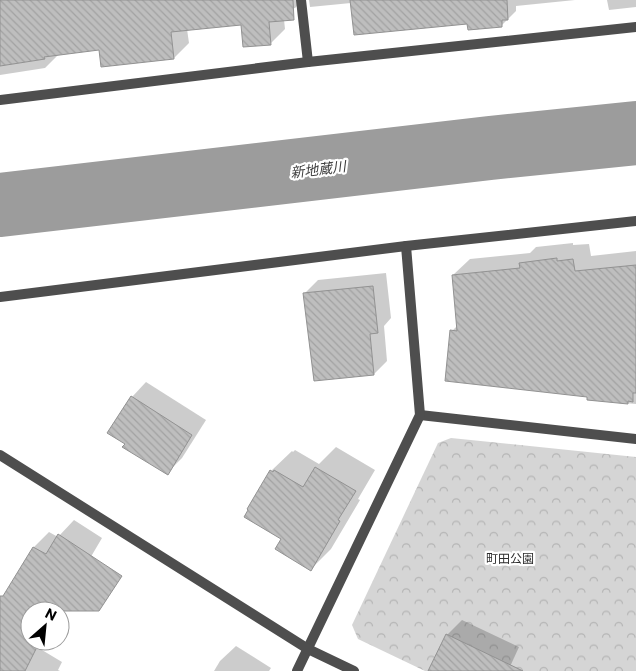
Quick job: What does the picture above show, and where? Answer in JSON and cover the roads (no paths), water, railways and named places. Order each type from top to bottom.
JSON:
[{"type":"street","points":[[301,0],[308,62]]},
{"type":"street","points":[[0,100],[308,62],[636,27]]},
{"type":"street","points":[[0,297],[406,246],[636,220]]},
{"type":"street","points":[[297,671],[420,415],[406,246]]},
{"type":"street","points":[[420,415],[636,439]]},
{"type":"street","points":[[0,456],[308,649],[354,671]]},
{"type":"waterway","name":"新地蔵川","points":[[0,205],[490,148],[636,133]]},
{"type":"park label","name":"町田公園","points":[[510,558]]}]
